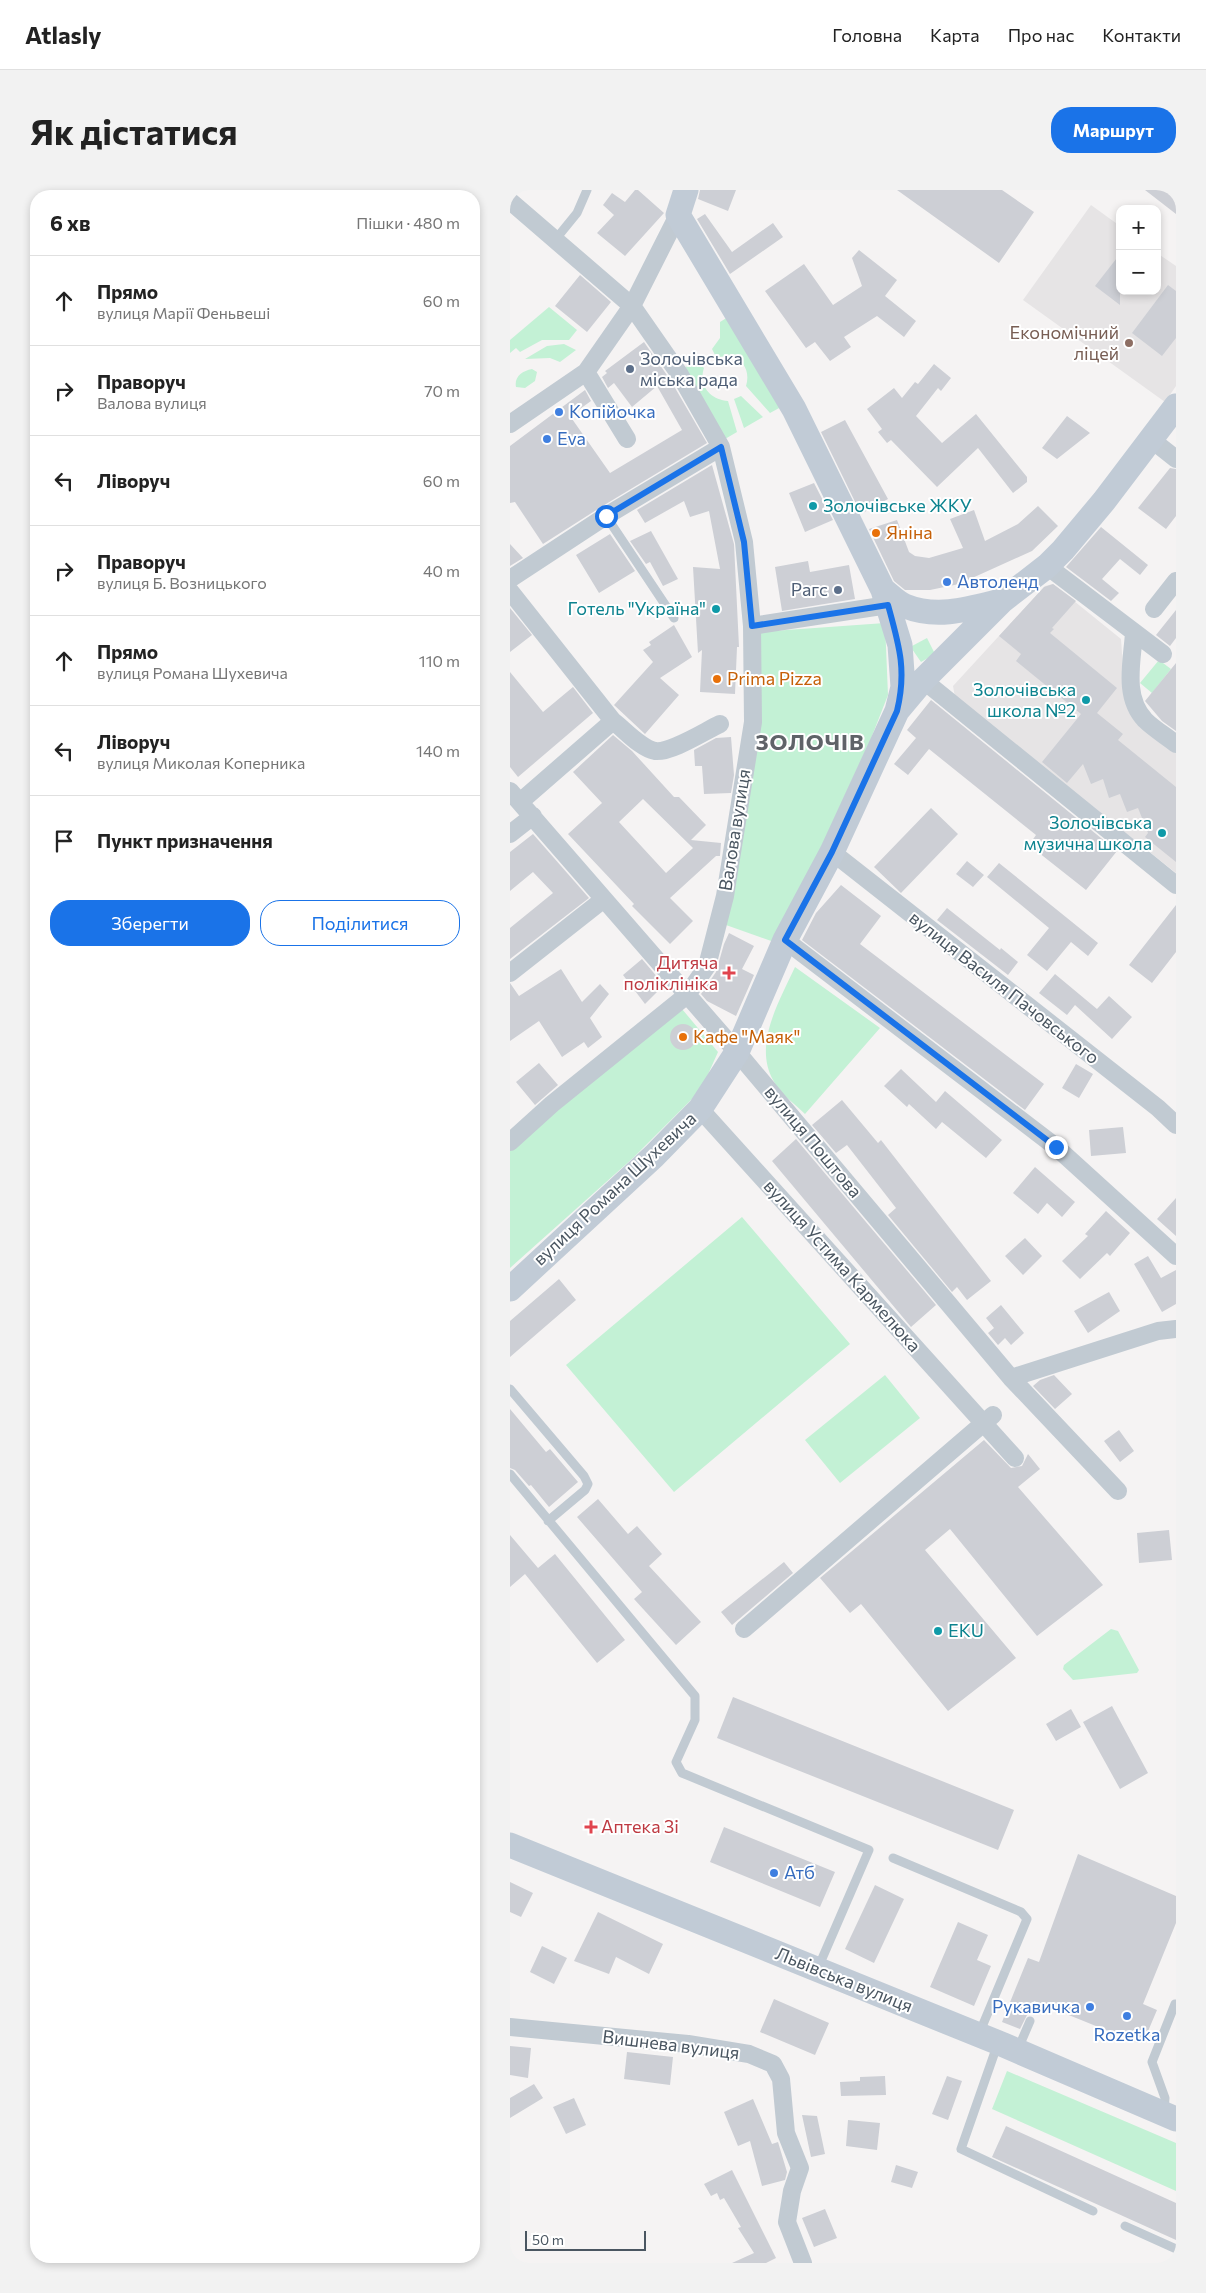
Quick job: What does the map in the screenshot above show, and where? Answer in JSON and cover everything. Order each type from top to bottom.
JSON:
[{"type":"street","points":[[510,424],[586,372],[632,306],[678,215],[686,190]]},
{"type":"street","name":"Валова вулиця","points":[[510,201],[632,306],[680,375],[721,447],[744,542],[752,626],[753,722],[725,896],[707,966],[687,995],[552,1104],[510,1142]]},
{"type":"street","points":[[678,215],[794,409],[885,598],[900,645],[903,687],[897,711]]},
{"type":"street","points":[[586,372],[627,439]]},
{"type":"street","points":[[752,626],[885,598],[904,606],[934,612],[956,613],[1003,600],[1047,566],[1088,521],[1152,440],[1176,406]]},
{"type":"street","points":[[1152,440],[1176,459]]},
{"type":"street","points":[[510,579],[606,516],[721,447]]},
{"type":"street","points":[[1047,566],[1162,654]]},
{"type":"street","points":[[1154,609],[1176,581]]},
{"type":"street","points":[[510,591],[613,721],[640,743],[655,751],[669,749],[720,724]]},
{"type":"street","name":"вулиця Романа Шухевича","points":[[510,1289],[654,1156],[700,1109],[737,1052],[785,940],[832,852],[897,711],[923,680],[1003,600]]},
{"type":"street","points":[[1134,633],[1131,685],[1133,702],[1145,719],[1176,744]]},
{"type":"street","points":[[923,680],[1176,885]]},
{"type":"street","points":[[515,796],[613,721]]},
{"type":"street","name":"вулиця Поштова","points":[[515,796],[737,1052],[1011,1378],[1118,1491]]},
{"type":"street","points":[[510,834],[533,816]]},
{"type":"street","name":"вулиця Василя Пачовського","points":[[832,852],[1158,1108],[1176,1125]]},
{"type":"street","points":[[510,973],[604,900]]},
{"type":"street","points":[[785,940],[1056,1147],[1176,1256]]},
{"type":"street","name":"вулиця Устима Кармелюка","points":[[700,1109],[988,1419],[1016,1458]]},
{"type":"street","points":[[1011,1378],[1158,1331],[1176,1330]]},
{"type":"street","points":[[744,1629],[988,1419]]},
{"type":"street","name":"Львівська вулиця","points":[[510,1845],[998,2043],[1170,2116]]},
{"type":"street","name":"Вишнева вулиця","points":[[510,2028],[688,2044],[749,2054],[773,2064],[781,2079],[786,2133],[800,2168],[792,2191],[788,2222],[802,2263]]},
{"type":"lane","points":[[555,240],[577,212],[585,199],[587,190]]},
{"type":"lane","points":[[606,516],[674,618]]},
{"type":"lane","points":[[510,1389],[584,1476],[588,1484],[585,1490],[548,1521]]},
{"type":"lane","points":[[510,1474],[695,1696],[694,1720],[676,1762],[682,1773],[869,1850],[818,1970]]},
{"type":"lane","points":[[893,1858],[1021,1912],[1027,1919],[998,2043],[961,2149],[1093,2211]]},
{"type":"lane","points":[[1170,2116],[1152,2062],[1176,2004]]},
{"type":"lane","points":[[998,2043],[1030,2021]]},
{"type":"lane","points":[[1126,2226],[1176,2249]]},
{"type":"shaded area","name":"Економічний ліцей","points":[[1091,205],[1116,223],[1116,295],[1161,295],[1161,256],[1176,266],[1176,386],[1165,402],[1023,300]]},
{"type":"shaded area","points":[[1053,584],[1121,639],[1124,682],[1135,721],[1176,753],[1176,873],[955,697],[953,686],[1045,586]]},
{"type":"green space","points":[[549,307],[577,330],[569,340],[542,340],[520,352],[516,348],[510,353],[510,340]]},
{"type":"green space","points":[[728,317],[781,407],[770,413],[746,386],[747,372],[741,361],[733,356],[716,357],[712,349],[720,338],[720,322]]},
{"type":"green space","points":[[564,344],[576,350],[560,362],[550,358],[525,359],[547,346]]},
{"type":"green space","points":[[700,364],[704,368],[703,381],[707,391],[716,398],[728,401],[737,432],[725,439],[685,367]]},
{"type":"green space","points":[[532,369],[537,372],[535,381],[525,388],[516,387],[518,377],[525,371]]},
{"type":"green space","points":[[741,396],[763,417],[744,428],[734,399]]},
{"type":"green space","points":[[885,623],[888,695],[870,741],[777,943],[726,925],[759,632]]},
{"type":"green space","points":[[927,638],[935,654],[921,662],[912,646]]},
{"type":"green space","points":[[1159,660],[1171,669],[1152,693],[1140,683]]},
{"type":"green space","points":[[795,967],[880,1028],[805,1114],[776,1085],[768,1066],[766,1052],[771,1022]]},
{"type":"green space","points":[[682,1009],[718,1052],[701,1090],[633,1158],[510,1268],[510,1147]]},
{"type":"green space","points":[[742,1217],[850,1344],[674,1492],[566,1365]]},
{"type":"green space","points":[[885,1375],[920,1418],[840,1483],[805,1440]]},
{"type":"green space","points":[[1111,1629],[1118,1631],[1139,1670],[1137,1673],[1073,1680],[1063,1669],[1064,1665]]},
{"type":"green space","points":[[1007,2071],[1176,2143],[1176,2191],[992,2109]]},
{"type":"building","points":[[635,190],[638,190],[664,213],[625,256],[597,233],[614,215],[603,205],[612,193],[625,202]]},
{"type":"building","points":[[700,190],[736,190],[728,211],[698,199]]},
{"type":"building","points":[[897,190],[1002,190],[1034,212],[999,263]]},
{"type":"building","points":[[1145,190],[1176,190],[1176,214]]},
{"type":"building","points":[[705,214],[732,252],[773,223],[783,237],[730,274],[697,219]]},
{"type":"building","points":[[859,250],[897,280],[885,296],[916,321],[904,337],[877,316],[844,337],[851,347],[830,361],[815,342],[806,348],[765,291],[804,264],[833,305],[862,286],[852,258]]},
{"type":"building","points":[[1116,259],[1116,295],[1120,295],[1120,305],[1095,286]]},
{"type":"building","points":[[580,275],[611,302],[587,332],[555,306]]},
{"type":"building","points":[[1168,285],[1176,291],[1176,338],[1162,356],[1132,333]]},
{"type":"building","points":[[644,342],[671,381],[707,443],[543,544],[515,502],[510,503],[510,446],[585,390],[591,401],[570,416],[610,473],[682,430],[657,386],[632,407],[614,383],[608,388],[602,377],[607,373],[605,371]]},
{"type":"building","points":[[934,364],[951,378],[941,391],[938,388],[916,416],[942,443],[976,414],[1027,477],[1027,482],[1013,493],[978,448],[937,487],[891,440],[887,443],[878,432],[882,429],[867,409],[894,388],[902,398],[915,382],[918,384]]},
{"type":"building","points":[[1067,416],[1090,433],[1057,459],[1042,448]]},
{"type":"building","points":[[845,420],[888,499],[861,514],[821,432]]},
{"type":"building","points":[[712,465],[734,544],[739,647],[737,647],[735,694],[700,692],[702,650],[698,653],[693,567],[720,569],[709,511],[690,517],[684,501],[645,523],[637,510]]},
{"type":"building","points":[[1170,468],[1176,469],[1176,516],[1166,529],[1138,508]]},
{"type":"building","name":"Золочівське ЖКУ","points":[[814,483],[833,520],[805,532],[789,493]]},
{"type":"building","points":[[1038,506],[1058,526],[1032,551],[959,584],[930,590],[905,590],[894,581],[869,529],[897,520],[909,552],[915,556],[929,558],[963,548],[950,519],[974,510],[985,541],[1018,524]]},
{"type":"building","points":[[1101,527],[1148,565],[1140,575],[1120,559],[1102,579],[1119,593],[1111,601],[1066,567]]},
{"type":"building","points":[[651,531],[678,579],[663,586],[650,562],[646,564],[630,541]]},
{"type":"building","points":[[610,534],[635,571],[599,593],[576,555]]},
{"type":"building","points":[[510,544],[523,558],[510,566]]},
{"type":"building","points":[[808,561],[810,572],[849,565],[855,599],[782,611],[775,567]]},
{"type":"building","name":"Золочівська школа №2","points":[[1053,584],[1076,601],[1052,628],[1054,629],[1050,633],[1117,688],[1097,713],[1123,734],[1118,740],[1176,787],[1176,862],[1145,837],[1148,833],[1138,808],[1127,812],[1120,794],[1109,798],[1103,779],[1091,784],[1083,764],[1067,783],[1042,762],[1081,714],[1016,661],[1021,654],[999,636],[1044,587]]},
{"type":"building","points":[[510,608],[532,635],[510,652]]},
{"type":"building","points":[[1176,610],[1176,638],[1170,646],[1156,635]]},
{"type":"building","points":[[674,625],[692,657],[660,678],[679,695],[645,734],[614,705],[653,662],[643,650],[651,645],[649,642]]},
{"type":"building","points":[[1176,663],[1176,731],[1162,721],[1145,701]]},
{"type":"building","points":[[510,672],[543,712],[573,687],[593,713],[518,777],[510,767]]},
{"type":"building","points":[[931,700],[1117,851],[1086,890],[1029,845],[1036,835],[929,749],[908,775],[894,764],[916,738],[907,730]]},
{"type":"building","points":[[613,735],[632,751],[674,797],[679,797],[706,825],[691,840],[721,843],[720,856],[716,856],[670,898],[693,921],[670,944],[632,906],[634,904],[568,834],[602,803],[573,772]],"holes":[[[643,799],[693,848],[666,873],[619,822]]]},
{"type":"building","points":[[731,737],[734,775],[731,793],[704,794],[702,766],[695,766],[694,750],[716,738]]},
{"type":"building","points":[[931,808],[958,834],[901,893],[874,867]]},
{"type":"building","points":[[533,834],[589,898],[510,959],[510,928],[553,893],[533,872],[510,891],[510,852]]},
{"type":"building","points":[[967,861],[984,875],[973,887],[956,874]]},
{"type":"building","points":[[999,863],[1098,943],[1088,956],[1071,942],[1047,971],[1027,955],[1049,928],[987,877]]},
{"type":"building","points":[[841,885],[881,916],[860,944],[1044,1084],[1025,1110],[802,940],[816,913]]},
{"type":"building","points":[[1176,905],[1176,952],[1152,983],[1129,965]]},
{"type":"building","points":[[947,908],[1018,962],[1008,975],[937,920]]},
{"type":"building","name":"Дитяча поліклініка","points":[[729,933],[754,946],[742,969],[754,975],[736,1016],[707,1001],[701,994],[716,972]]},
{"type":"building","points":[[642,959],[664,985],[645,1004],[623,975]]},
{"type":"building","points":[[561,969],[582,1002],[600,984],[609,994],[590,1018],[602,1037],[588,1048],[584,1042],[562,1057],[539,1021],[510,1041],[510,983],[519,996]]},
{"type":"building","points":[[1055,974],[1097,1009],[1109,996],[1132,1017],[1112,1039],[1075,1005],[1067,1015],[1039,993]]},
{"type":"building","name":"Кафе \"Маяк\"","points":[[683,1024],[692,1028],[696,1037],[692,1046],[683,1050],[674,1046],[670,1037],[674,1028]]},
{"type":"building","points":[[539,1063],[558,1085],[535,1105],[516,1082]]},
{"type":"building","points":[[1076,1064],[1093,1074],[1079,1098],[1062,1088]]},
{"type":"building","points":[[901,1069],[936,1102],[945,1091],[1002,1140],[986,1158],[942,1122],[936,1129],[909,1104],[907,1107],[884,1086]]},
{"type":"building","points":[[842,1100],[878,1143],[881,1140],[991,1281],[967,1300],[957,1287],[952,1292],[888,1215],[896,1208],[847,1145],[836,1153],[812,1125]]},
{"type":"building","points":[[1123,1127],[1126,1153],[1091,1156],[1089,1130]]},
{"type":"building","points":[[796,1139],[936,1305],[911,1327],[772,1161]]},
{"type":"building","points":[[1035,1167],[1075,1202],[1062,1217],[1047,1203],[1038,1214],[1013,1193]]},
{"type":"building","points":[[1176,1198],[1176,1236],[1157,1219]]},
{"type":"building","points":[[1106,1211],[1130,1233],[1110,1256],[1107,1253],[1080,1279],[1062,1261],[1088,1236],[1085,1234]]},
{"type":"building","points":[[1025,1238],[1042,1256],[1023,1275],[1005,1256]]},
{"type":"building","points":[[1148,1256],[1161,1278],[1176,1270],[1176,1304],[1162,1312],[1134,1264]]},
{"type":"building","points":[[559,1279],[576,1300],[510,1357],[510,1321]]},
{"type":"building","points":[[1109,1292],[1120,1311],[1088,1333],[1074,1311]]},
{"type":"building","points":[[1001,1305],[1024,1333],[1011,1345],[1005,1338],[998,1345],[988,1333],[994,1328],[986,1318]]},
{"type":"building","points":[[1054,1375],[1072,1394],[1055,1409],[1033,1386],[1040,1380]]},
{"type":"building","points":[[510,1409],[546,1452],[550,1449],[578,1482],[549,1507],[531,1485],[529,1486],[515,1470],[510,1468]]},
{"type":"building","points":[[1119,1430],[1134,1451],[1120,1462],[1104,1441]]},
{"type":"building","points":[[984,1440],[1011,1468],[1022,1466],[1028,1454],[1040,1469],[1018,1487],[1103,1585],[1037,1636],[950,1529],[925,1550],[1016,1658],[948,1711],[861,1604],[850,1613],[820,1578]]},
{"type":"building","points":[[598,1499],[628,1534],[637,1526],[662,1554],[649,1566],[701,1622],[676,1645],[634,1599],[642,1592],[577,1517]]},
{"type":"building","points":[[1169,1530],[1172,1560],[1139,1563],[1137,1533]]},
{"type":"building","points":[[510,1535],[538,1568],[555,1554],[625,1640],[597,1663],[525,1574],[510,1587]]},
{"type":"building","points":[[784,1562],[793,1573],[732,1625],[721,1612]]},
{"type":"building","points":[[733,1697],[1014,1810],[998,1850],[717,1738]]},
{"type":"building","points":[[1112,1706],[1148,1773],[1120,1789],[1083,1722]]},
{"type":"building","points":[[1071,1709],[1081,1727],[1056,1741],[1046,1724]]},
{"type":"building","points":[[724,1827],[835,1872],[820,1907],[710,1862]]},
{"type":"building","points":[[1078,1854],[1176,1896],[1176,1923],[1143,2004],[1157,2010],[1143,2043],[1138,2043],[1034,2001],[1020,2029],[1002,2022],[1028,1958],[1039,1962]]},
{"type":"building","points":[[510,1882],[533,1893],[521,1917],[510,1912]]},
{"type":"building","points":[[875,1885],[904,1899],[874,1963],[845,1949]]},
{"type":"building","points":[[598,1912],[663,1944],[649,1974],[616,1957],[609,1974],[574,1961]]},
{"type":"building","points":[[958,1922],[988,1935],[977,1960],[991,1966],[974,2006],[930,1987]]},
{"type":"building","points":[[542,1946],[567,1958],[554,1984],[530,1972]]},
{"type":"building","points":[[774,1999],[829,2023],[815,2055],[760,2032]]},
{"type":"building","points":[[510,2046],[531,2048],[528,2078],[510,2075]]},
{"type":"building","points":[[627,2052],[673,2057],[670,2085],[624,2079]]},
{"type":"building","points":[[885,2076],[886,2095],[841,2096],[840,2082],[860,2081],[860,2077]]},
{"type":"building","points":[[947,2076],[962,2081],[948,2120],[932,2114]]},
{"type":"building","points":[[534,2084],[543,2098],[510,2118],[510,2098]]},
{"type":"building","points":[[574,2098],[586,2125],[566,2134],[553,2107]]},
{"type":"building","points":[[753,2099],[772,2144],[778,2142],[787,2172],[785,2180],[762,2186],[750,2141],[738,2146],[724,2112]]},
{"type":"building","points":[[802,2115],[817,2116],[825,2154],[811,2157]]},
{"type":"building","points":[[848,2120],[880,2123],[877,2150],[846,2146]]},
{"type":"building","points":[[1006,2126],[1176,2203],[1176,2240],[992,2157]]},
{"type":"building","points":[[896,2165],[918,2172],[912,2188],[891,2182]]},
{"type":"building","points":[[732,2170],[776,2258],[766,2263],[732,2263],[754,2253],[738,2228],[741,2227],[724,2198],[720,2200],[717,2193],[711,2196],[704,2184]]},
{"type":"building","points":[[825,2209],[837,2238],[814,2247],[802,2218]]},
{"type":"place","name":"Економічний ліцей","points":[[1129,343]]},
{"type":"place","name":"Золочівська міська рада","points":[[630,369]]},
{"type":"place","name":"Копійочка","points":[[559,412]]},
{"type":"place","name":"Eva","points":[[547,439]]},
{"type":"place","name":"Золочівське ЖКУ","points":[[813,506]]},
{"type":"place","name":"Яніна","points":[[876,533]]},
{"type":"place","name":"Автоленд","points":[[947,582]]},
{"type":"place","name":"Рагс","points":[[838,590]]},
{"type":"place","name":"Готель \"Україна\"","points":[[716,609]]},
{"type":"place","name":"Prima Pizza","points":[[717,679]]},
{"type":"place","name":"Золочівська школа №2","points":[[1086,700]]},
{"type":"place","name":"Золочівська музична школа","points":[[1162,833]]},
{"type":"place","name":"Дитяча поліклініка","points":[[729,973]]},
{"type":"place","name":"Кафе \"Маяк\"","points":[[683,1037]]},
{"type":"place","name":"EKU","points":[[938,1631]]},
{"type":"place","name":"Аптека 3і","points":[[591,1827]]},
{"type":"place","name":"Атб","points":[[774,1873]]},
{"type":"place","name":"Рукавичка","points":[[1090,2007]]},
{"type":"place","name":"Rozetka","points":[[1127,2016]]},
{"type":"district","name":"ЗОЛОЧІВ","points":[[810,742]]},
{"type":"route","points":[[606,516],[721,447],[744,542],[752,626],[888,605],[900,645],[903,687],[897,711],[832,852],[785,940],[1056,1147]]}]
